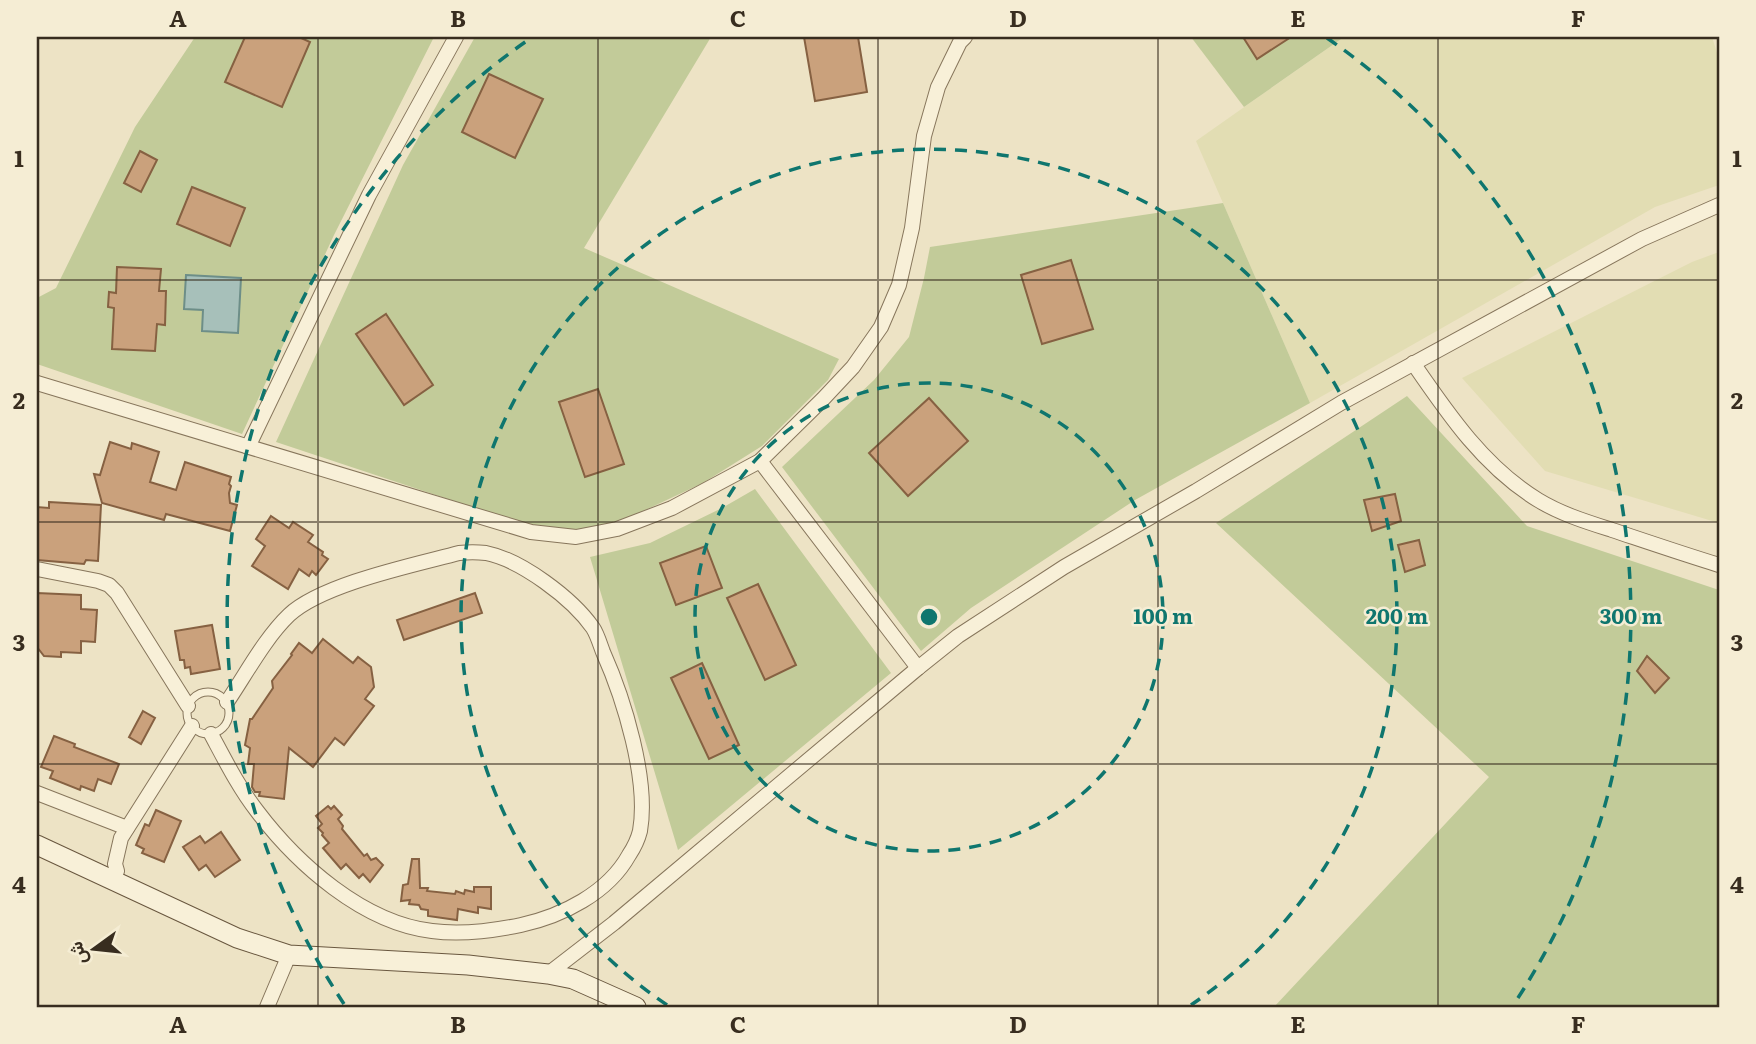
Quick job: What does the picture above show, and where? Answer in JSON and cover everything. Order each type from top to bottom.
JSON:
[{"type":"street","points":[[248,447],[369,195],[456,37]]},
{"type":"street","points":[[37,383],[531,532],[576,537],[617,529],[672,508],[760,461],[853,367],[881,327],[899,285],[912,228],[924,136],[939,87],[960,42],[965,37]]},
{"type":"street","points":[[548,974],[625,914],[958,636],[1064,567],[1196,491],[1341,402],[1642,239],[1719,205]]},
{"type":"street","points":[[1413,363],[1460,429],[1483,455],[1538,500],[1587,522],[1719,565]]},
{"type":"street","points":[[760,461],[918,668]]},
{"type":"street","points":[[211,734],[256,810],[286,845],[319,877],[365,909],[400,923],[431,931],[477,932],[505,928],[541,920],[563,911],[591,895],[614,876],[629,856],[640,833],[640,785],[632,739],[614,676],[594,629],[560,594],[505,559],[475,552],[459,553],[338,588],[307,602],[290,614],[272,634],[227,702]]},
{"type":"street","points":[[37,569],[109,585],[117,593],[188,706]]},
{"type":"street","points":[[114,880],[121,838],[192,726]]},
{"type":"street","points":[[37,793],[127,828]]},
{"type":"street","points":[[37,845],[237,938],[289,955],[468,964],[548,974],[573,979],[636,1007]]},
{"type":"street","points":[[267,1007],[289,955]]},
{"type":"lane","points":[[217,693],[227,702],[230,716],[223,729],[211,734],[197,731],[192,726],[187,713],[188,706],[197,695],[217,693]]},
{"type":"shaded area","points":[[1344,37],[1712,37],[1719,59],[1719,185],[1655,207],[1310,403],[1196,141]]},
{"type":"shaded area","points":[[1719,252],[1719,523],[1545,471],[1462,378],[1692,262]]},
{"type":"green space","points":[[195,37],[434,37],[334,235],[242,434],[37,364],[37,298],[56,288],[135,127]]},
{"type":"green space","points":[[475,37],[711,37],[584,248],[839,359],[828,380],[762,446],[703,483],[622,521],[569,533],[502,517],[276,442],[403,165]]},
{"type":"green space","points":[[1191,37],[1344,37],[1244,107]]},
{"type":"green space","points":[[1223,203],[1310,403],[1135,500],[971,608],[921,651],[782,467],[874,380],[909,337],[930,247]]},
{"type":"green space","points":[[1407,396],[1527,526],[1719,590],[1719,1007],[1274,1007],[1489,777],[1216,523]]},
{"type":"green space","points":[[755,489],[891,673],[678,850],[590,557],[650,543]]},
{"type":"water","points":[[186,275],[241,278],[238,333],[202,331],[203,310],[184,309]]},
{"type":"building","points":[[245,37],[299,37],[310,42],[282,107],[225,82]]},
{"type":"building","points":[[804,37],[858,37],[867,92],[815,101]]},
{"type":"building","points":[[1243,37],[1291,37],[1257,59]]},
{"type":"building","points":[[489,74],[543,99],[515,158],[462,132]]},
{"type":"building","points":[[140,151],[157,160],[141,192],[124,183]]},
{"type":"building","points":[[192,187],[245,208],[230,246],[177,224]]},
{"type":"building","points":[[1071,260],[1093,329],[1042,344],[1021,275]]},
{"type":"building","points":[[117,267],[161,269],[159,291],[166,291],[165,325],[157,324],[155,351],[112,349],[114,308],[108,307],[109,292],[116,293]]},
{"type":"building","points":[[386,314],[433,385],[404,405],[356,334]]},
{"type":"building","points":[[598,389],[624,464],[585,477],[559,402]]},
{"type":"building","points":[[929,398],[968,441],[908,496],[869,453]]},
{"type":"building","points":[[110,442],[131,449],[132,443],[159,452],[150,482],[176,490],[185,462],[231,477],[230,503],[237,505],[230,531],[166,514],[164,520],[102,503],[94,474],[100,475]]},
{"type":"building","points":[[1395,494],[1401,521],[1372,531],[1364,500]]},
{"type":"building","points":[[49,502],[101,505],[98,561],[86,560],[84,564],[37,560],[37,507],[49,508]]},
{"type":"building","points":[[271,516],[289,528],[293,522],[313,535],[308,542],[328,559],[316,575],[312,571],[309,576],[299,569],[288,589],[252,566],[265,546],[256,539]]},
{"type":"building","points":[[1419,540],[1425,565],[1405,572],[1398,545]]},
{"type":"building","points":[[706,546],[722,588],[676,605],[660,563]]},
{"type":"building","points":[[758,584],[796,665],[765,680],[727,598]]},
{"type":"building","points":[[37,593],[81,595],[81,609],[97,610],[95,642],[81,641],[81,653],[61,652],[61,657],[44,656],[37,647]]},
{"type":"building","points":[[475,593],[482,613],[404,640],[397,620]]},
{"type":"building","points":[[212,625],[220,669],[191,674],[190,667],[185,668],[184,660],[180,660],[175,631]]},
{"type":"building","points":[[323,639],[353,663],[358,657],[371,667],[374,687],[365,699],[374,706],[344,745],[335,738],[313,767],[289,748],[284,799],[259,796],[260,792],[255,792],[252,787],[254,764],[248,764],[250,748],[245,745],[250,719],[273,688],[272,681],[299,643],[312,653]]},
{"type":"building","points":[[1647,656],[1669,678],[1655,693],[1637,671]]},
{"type":"building","points":[[702,663],[739,745],[709,759],[671,678]]},
{"type":"building","points":[[143,711],[155,718],[141,744],[129,737]]},
{"type":"building","points":[[54,736],[75,744],[74,747],[119,764],[111,784],[98,779],[94,791],[81,786],[80,790],[50,778],[53,771],[41,767]]},
{"type":"building","points":[[328,806],[331,809],[334,806],[342,815],[338,819],[342,829],[364,856],[367,854],[371,860],[376,858],[383,865],[370,882],[363,874],[359,878],[346,864],[341,869],[323,848],[329,843],[318,828],[322,824],[316,816]]},
{"type":"building","points":[[156,810],[181,821],[164,862],[142,853],[144,849],[136,845],[145,824],[149,826]]},
{"type":"building","points":[[221,832],[240,860],[215,877],[206,865],[199,870],[183,847],[200,836],[205,843]]},
{"type":"building","points":[[412,859],[419,859],[420,888],[464,894],[465,890],[474,892],[474,887],[491,887],[491,909],[478,907],[478,913],[458,909],[457,920],[428,916],[428,910],[409,904],[410,900],[401,901],[403,885],[408,884]]}]
